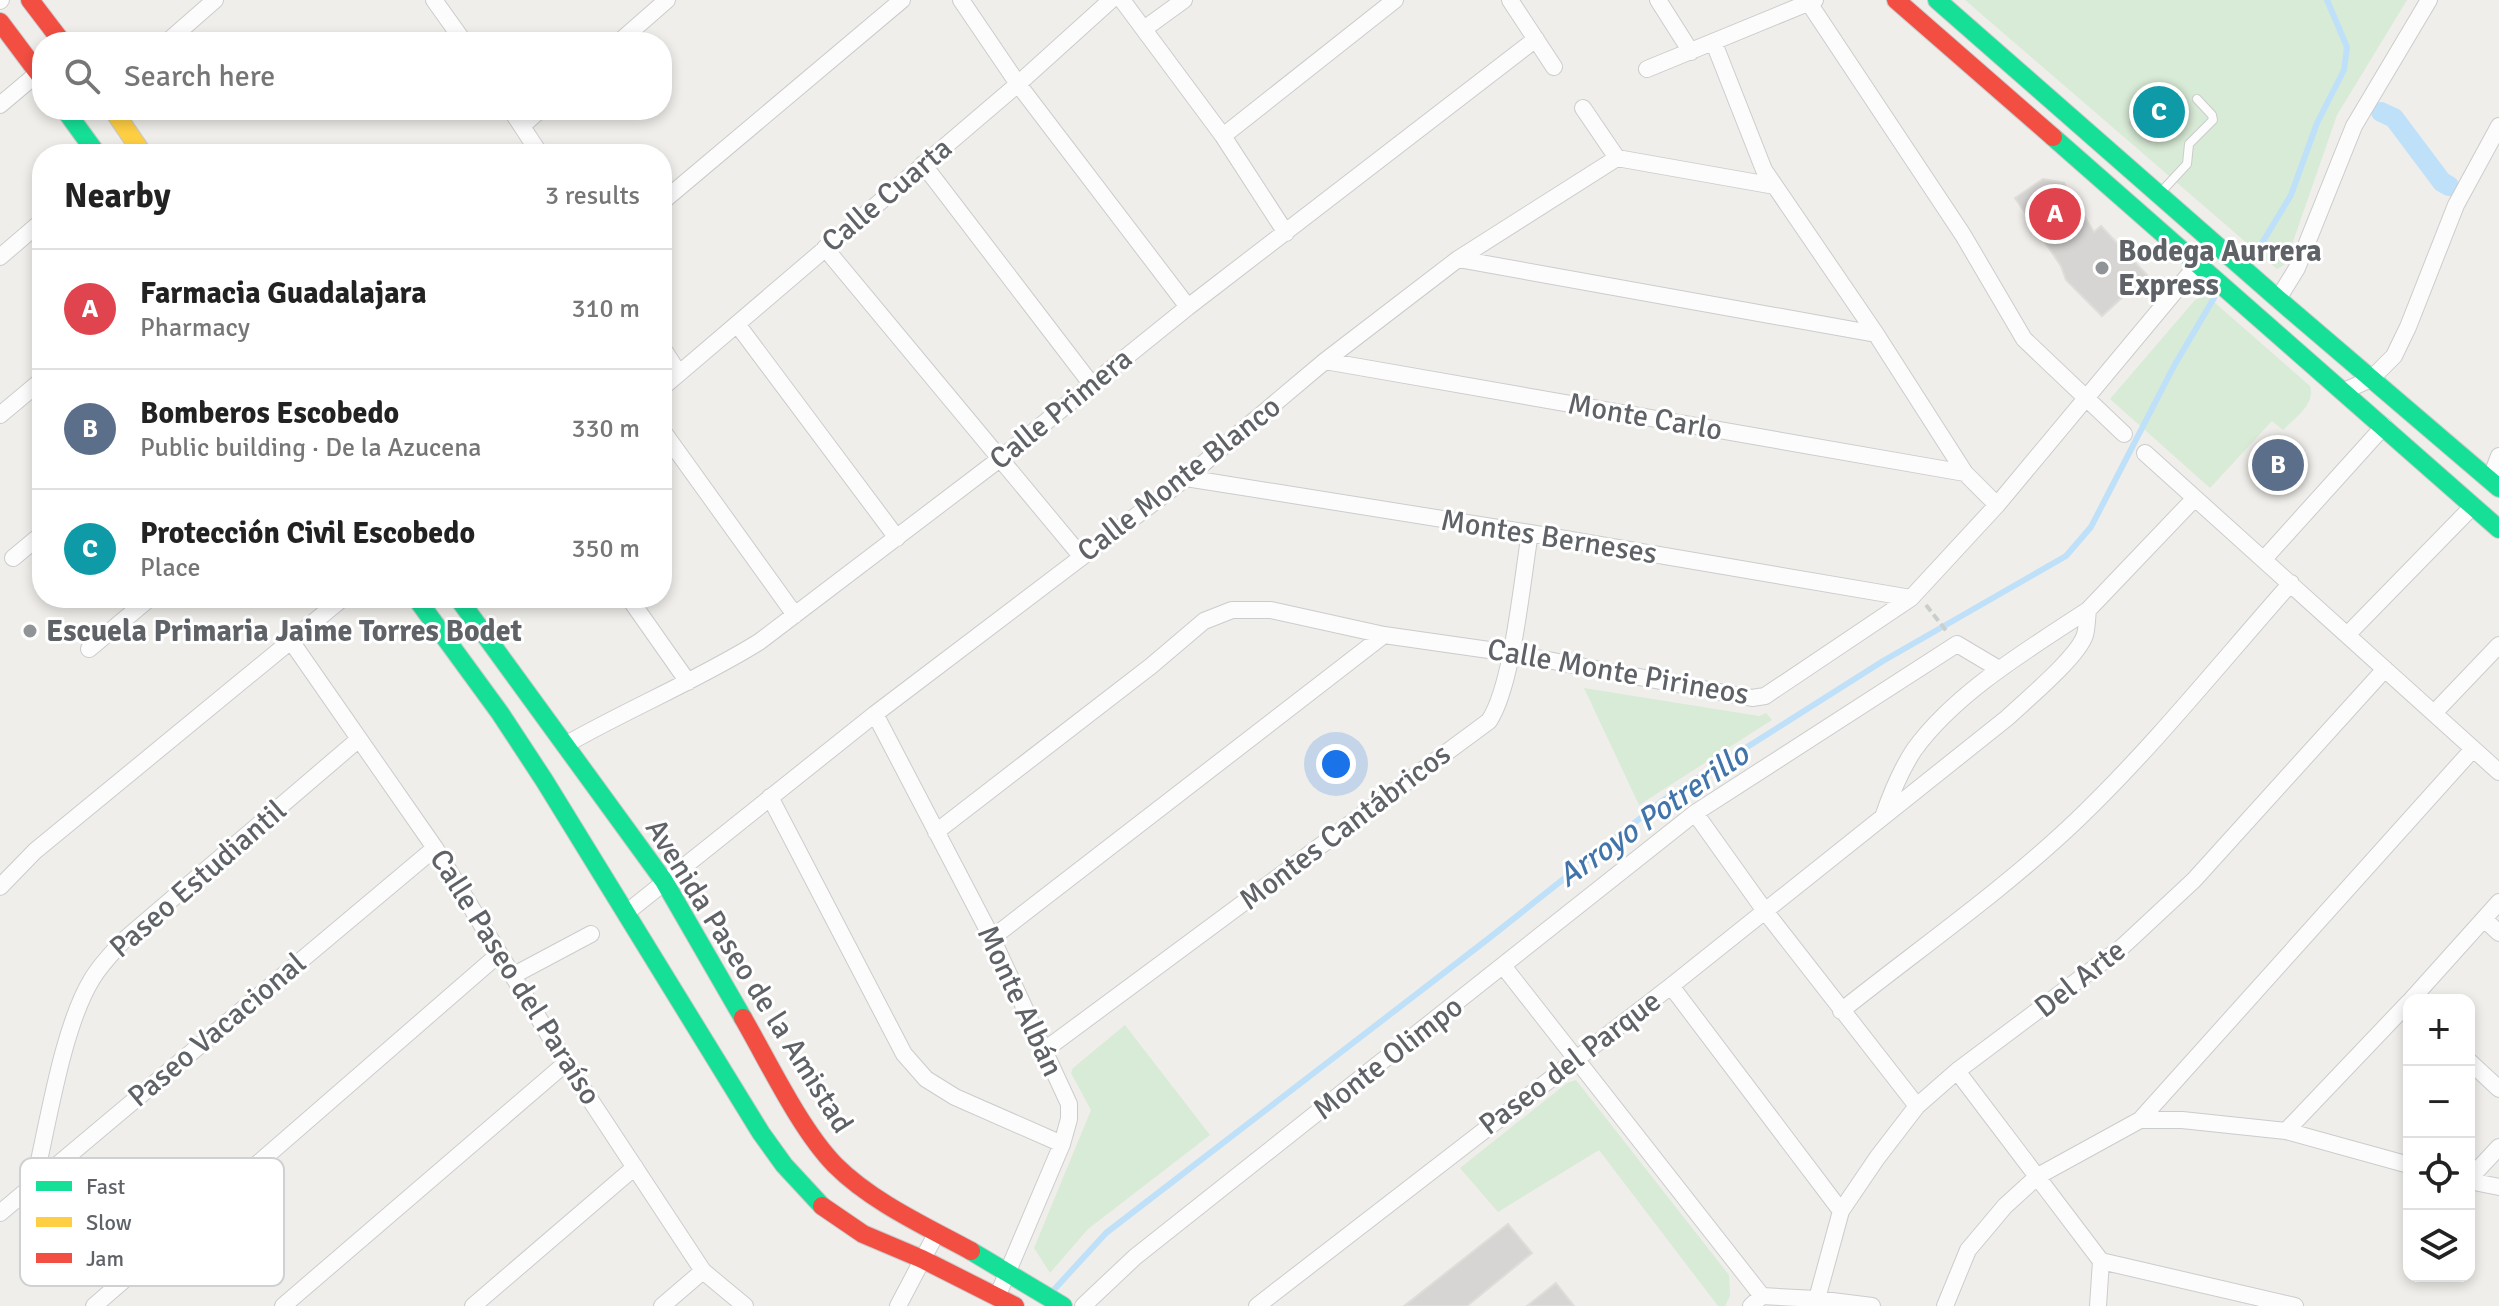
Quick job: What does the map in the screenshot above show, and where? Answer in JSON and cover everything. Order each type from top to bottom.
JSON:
[{"type":"street","points":[[30,0],[54,32]]},
{"type":"street","points":[[178,32],[215,0]]},
{"type":"street","points":[[434,0],[457,32]]},
{"type":"street","points":[[630,32],[667,0]]},
{"type":"street","points":[[672,194],[902,0]]},
{"type":"street","points":[[961,0],[1018,84],[1188,307]]},
{"type":"street","name":"Calle Cuarta","points":[[672,378],[1018,84],[1111,0]]},
{"type":"street","points":[[1122,0],[1223,136],[1286,233]]},
{"type":"street","points":[[1144,29],[1184,0]]},
{"type":"street","points":[[1223,136],[1395,0]]},
{"type":"street","points":[[1510,0],[1554,67]]},
{"type":"street","points":[[1658,0],[1691,52]]},
{"type":"street","points":[[1896,0],[2499,529]]},
{"type":"street","points":[[1937,0],[2494,484]]},
{"type":"street","points":[[2278,299],[2297,268],[2354,126],[2429,0]]},
{"type":"street","points":[[1647,69],[1812,1],[1963,235],[2024,339],[2124,434]]},
{"type":"street","points":[[0,22],[32,64]]},
{"type":"street","name":"Calle Primera","points":[[565,745],[759,642],[1001,458],[1188,307],[1536,39]]},
{"type":"street","points":[[1714,43],[1764,170],[1876,334],[1965,473],[1997,505]]},
{"type":"street","points":[[0,105],[32,81]]},
{"type":"street","points":[[1583,108],[1617,158],[1775,186]]},
{"type":"street","points":[[72,120],[90,144]]},
{"type":"street","points":[[120,120],[136,144]]},
{"type":"street","points":[[518,120],[534,144]]},
{"type":"street","points":[[522,126],[529,120]]},
{"type":"street","points":[[2344,391],[2371,379],[2394,356],[2456,205],[2499,127]]},
{"type":"street","name":"Calle Monte Blanco","points":[[626,913],[875,714],[1186,478],[1325,361],[1458,259],[1617,158]]},
{"type":"street","points":[[923,164],[1092,385]]},
{"type":"street","points":[[2130,206],[2154,190]]},
{"type":"street","points":[[0,257],[32,230]]},
{"type":"street","points":[[825,248],[1081,556]]},
{"type":"street","points":[[1458,259],[1876,334]]},
{"type":"street","name":"Calle Monte Pirineos","points":[[936,832],[1151,666],[1204,621],[1232,610],[1253,609],[1384,635],[1510,653],[1759,698],[1918,601],[2197,265]]},
{"type":"street","points":[[737,324],[897,538]]},
{"type":"street","name":"Monte Carlo","points":[[1325,361],[1965,473]]},
{"type":"street","points":[[672,363],[678,372]]},
{"type":"street","points":[[0,415],[32,388]]},
{"type":"street","points":[[2264,559],[2384,426]]},
{"type":"street","points":[[672,444],[795,615]]},
{"type":"street","points":[[2145,453],[2499,772]]},
{"type":"street","points":[[2494,484],[2499,456]]},
{"type":"street","name":"Montes Berneses","points":[[1186,478],[1530,533],[1918,601]]},
{"type":"street","name":"Paseo del Parque","points":[[1883,818],[1898,777],[1914,751],[1939,722],[1999,669],[2088,610],[2194,499]]},
{"type":"street","points":[[2347,635],[2473,506]]},
{"type":"street","name":"Montes Cantábricos","points":[[1046,1049],[1489,721],[1498,707],[1510,653],[1530,533]]},
{"type":"street","points":[[13,558],[32,542]]},
{"type":"street","points":[[1841,1011],[2037,857],[2079,818],[2125,772],[2291,583]]},
{"type":"street","points":[[89,649],[138,608]]},
{"type":"street","points":[[0,887],[35,851],[331,608]]},
{"type":"street","points":[[423,608],[507,723],[784,1165],[821,1205],[863,1234],[922,1259],[1015,1306]]},
{"type":"street","name":"Avenida Paseo de la Amistad","points":[[465,608],[664,881],[815,1142],[841,1171],[881,1202],[1033,1285],[1060,1304]]},
{"type":"street","points":[[636,608],[688,682]]},
{"type":"street","name":"Paseo del Parque","points":[[1267,1303],[2007,718],[2045,683],[2084,639],[2088,610]]},
{"type":"street","points":[[992,938],[1384,635]]},
{"type":"street","name":"Calle Paseo del Paraíso","points":[[291,641],[435,848],[566,1063],[703,1271],[745,1306]]},
{"type":"street","name":"Monte Olimpo","points":[[1083,1306],[1135,1257],[1695,813],[1957,644],[1999,669]]},
{"type":"street","points":[[2434,713],[2499,645]]},
{"type":"street","name":"Del Arte","points":[[1816,1302],[1841,1211],[1917,1106],[1957,1071],[2063,994],[2168,906],[2385,669]]},
{"type":"street","name":"Monte Albán","points":[[875,714],[992,938],[1069,1104],[1069,1119],[1062,1144],[997,1297]]},
{"type":"street","name":"Paseo Estudiantil","points":[[40,1158],[66,1046],[90,982],[104,962],[124,940],[359,739]]},
{"type":"street","points":[[1945,1306],[1968,1250],[2005,1206],[2038,1176],[2140,1120],[2473,749]]},
{"type":"street","points":[[770,797],[904,1054],[926,1079],[955,1097],[1062,1144]]},
{"type":"street","points":[[1695,813],[1765,911],[1917,1106]]},
{"type":"street","name":"Paseo Vacacional","points":[[64,1158],[435,848]]},
{"type":"street","points":[[2417,994],[2499,902]]},
{"type":"street","points":[[2484,919],[2499,933]]},
{"type":"street","points":[[514,975],[591,934]]},
{"type":"street","points":[[264,1158],[499,954]]},
{"type":"street","points":[[1504,967],[1576,1057],[1756,1301],[1872,1306]]},
{"type":"street","points":[[1671,986],[1841,1211]]},
{"type":"street","points":[[2286,1131],[2403,1009]]},
{"type":"street","points":[[283,1306],[566,1063]]},
{"type":"street","points":[[2474,1066],[2499,1089]]},
{"type":"street","points":[[1957,1071],[2101,1261],[2098,1306]]},
{"type":"street","points":[[2140,1120],[2182,1120],[2286,1131],[2403,1163]]},
{"type":"street","points":[[2475,1173],[2499,1147]]},
{"type":"street","points":[[473,1306],[635,1167]]},
{"type":"street","points":[[2475,1181],[2499,1187]]},
{"type":"street","name":"Paseo Vacacional","points":[[0,1213],[20,1195]]},
{"type":"street","points":[[898,1306],[936,1234]]},
{"type":"street","points":[[2101,1261],[2295,1306]]},
{"type":"street","points":[[662,1306],[703,1271]]},
{"type":"street","points":[[94,1306],[117,1286]]},
{"type":"lane","points":[[2154,190],[2187,164],[2189,144],[2213,120],[2197,99]]},
{"type":"path","points":[[1918,601],[1950,635]]},
{"type":"green space","points":[[1965,0],[2407,0],[2337,115],[2287,259],[2277,269]]},
{"type":"green space","points":[[2206,295],[2310,386],[2311,393],[2307,405],[2293,421],[2283,430],[2272,421],[2210,488],[2110,399],[2195,300]]},
{"type":"green space","points":[[1584,688],[1759,716],[1766,713],[1772,720],[1639,805]]},
{"type":"green space","points":[[1125,1025],[1210,1135],[1088,1229],[1050,1273],[1034,1248],[1091,1110],[1071,1073],[1073,1068]]},
{"type":"green space","points":[[1576,1080],[1729,1275],[1730,1296],[1725,1306],[1718,1306],[1599,1150],[1498,1212],[1460,1168],[1567,1083]]},
{"type":"building","points":[[2164,87],[2184,105],[2149,142],[2129,123]]},
{"type":"building","points":[[2043,179],[2064,183],[2094,232],[2101,226],[2147,275],[2102,316],[2066,280],[2061,266],[2015,198]]},
{"type":"building","points":[[1508,1224],[1532,1253],[1467,1306],[1404,1306]]},
{"type":"building","points":[[1556,1283],[1574,1306],[1527,1306]]},
{"type":"waterway","name":"Arroyo Potrerillo","points":[[2256,253],[2291,195],[2317,123],[2344,70],[2347,47],[2327,0]]},
{"type":"waterway","points":[[2381,112],[2394,118],[2442,182],[2449,186]]},
{"type":"waterway","name":"Arroyo Potrerillo","points":[[1051,1293],[1106,1233],[1662,801],[1883,661],[2066,556],[2091,527],[2174,366],[2214,298]]},
{"type":"traffic: fast","points":[[1937,0],[2499,488]]},
{"type":"traffic: fast","points":[[72,120],[90,144]]},
{"type":"traffic: fast","points":[[2053,137],[2499,529]]},
{"type":"traffic: fast","points":[[423,608],[500,713],[544,780],[761,1133],[784,1165],[822,1206]]},
{"type":"traffic: fast","points":[[465,608],[664,881],[743,1018]]},
{"type":"traffic: fast","points":[[971,1251],[1063,1306]]},
{"type":"traffic: slow","points":[[120,120],[136,144]]},
{"type":"traffic: jam","points":[[30,0],[54,32]]},
{"type":"traffic: jam","points":[[1896,0],[2053,137]]},
{"type":"traffic: jam","points":[[0,22],[32,65]]},
{"type":"traffic: jam","points":[[743,1018],[797,1115],[835,1165],[882,1202],[971,1251]]},
{"type":"traffic: jam","points":[[822,1206],[863,1234],[922,1259],[1015,1306]]},
{"type":"place","name":"Protección Civil Escobedo","points":[[2159,112]]},
{"type":"place","name":"Farmacia Guadalajara","points":[[2055,214]]},
{"type":"place","name":"Bodega Aurrera Express","points":[[2102,268]]},
{"type":"place","name":"Bomberos Escobedo","points":[[2278,465]]},
{"type":"place","name":"Escuela Primaria Jaime Torres Bodet","points":[[30,631]]}]
